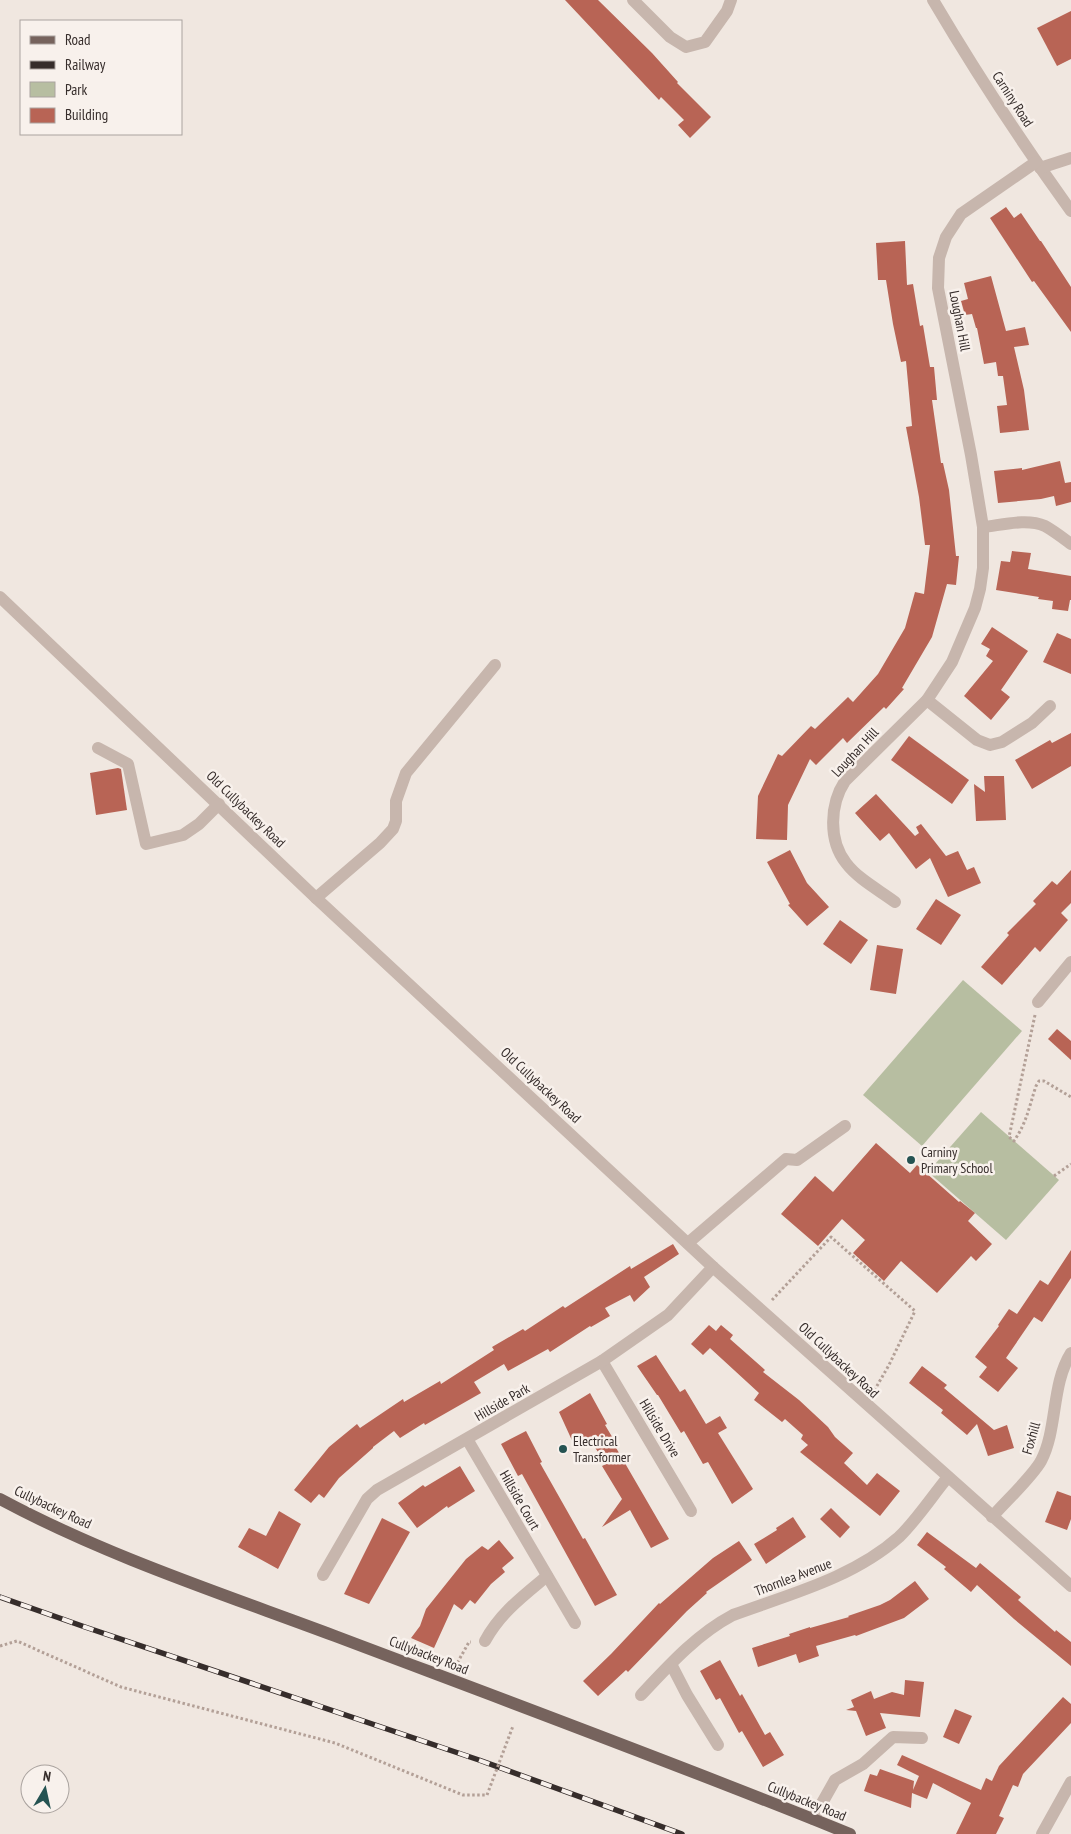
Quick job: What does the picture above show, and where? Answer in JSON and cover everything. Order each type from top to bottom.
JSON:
[{"type":"main road","name":"Cullybackey Road","points":[[0,1499],[132,1560],[447,1678],[850,1834]]},
{"type":"street","points":[[633,0],[670,37],[686,47],[705,42],[727,11],[731,0]]},
{"type":"street","name":"Carniny Road","points":[[934,0],[963,51],[1038,165],[1070,209]]},
{"type":"street","name":"Loughan Hill","points":[[895,902],[860,877],[846,863],[835,839],[834,809],[841,787],[849,776],[927,700],[952,662],[975,608],[982,573],[983,527],[972,455],[938,288],[939,258],[946,237],[961,214],[1038,165],[1071,158]]},
{"type":"street","points":[[983,527],[1023,522],[1035,523],[1046,527],[1071,544]]},
{"type":"street","name":"Old Cullybackey Road","points":[[0,597],[316,898],[713,1267],[1071,1586]]},
{"type":"street","points":[[316,898],[380,843],[393,829],[396,821],[396,801],[406,773],[495,665]]},
{"type":"street","points":[[927,700],[978,740],[990,745],[998,744],[1010,738],[1032,723],[1050,706]]},
{"type":"street","points":[[98,748],[128,764],[146,844],[183,835],[199,824],[219,804]]},
{"type":"street","points":[[1038,1002],[1071,962]]},
{"type":"street","points":[[688,1243],[786,1158],[798,1160],[845,1126]]},
{"type":"street","name":"Hillside Park","points":[[323,1575],[367,1499],[372,1494],[602,1362],[668,1315],[713,1267]]},
{"type":"street","name":"Foxhill","points":[[992,1517],[1040,1463],[1048,1438],[1062,1374],[1071,1353]]},
{"type":"street","name":"Hillside Drive","points":[[602,1362],[691,1511]]},
{"type":"street","name":"Hillside Court","points":[[467,1439],[575,1623]]},
{"type":"street","name":"Thornlea Avenue","points":[[642,1695],[671,1664],[708,1630],[720,1622],[733,1615],[848,1572],[869,1560],[901,1536],[948,1477]]},
{"type":"street","points":[[0,1507],[21,1510]]},
{"type":"street","points":[[484,1641],[506,1610],[547,1576]]},
{"type":"street","points":[[671,1664],[687,1695],[718,1745]]},
{"type":"street","points":[[813,1819],[835,1780],[863,1764],[893,1737],[922,1738]]},
{"type":"street","points":[[1042,1834],[1071,1782]]},
{"type":"path","points":[[1038,1002],[1009,1137],[1014,1141],[1026,1122],[1039,1081],[1071,1097]]},
{"type":"path","points":[[1054,1176],[1071,1164]]},
{"type":"path","points":[[763,1310],[831,1236],[915,1311],[884,1375],[864,1403]]},
{"type":"path","points":[[0,1646],[17,1641],[121,1687],[335,1743],[463,1795],[487,1795],[512,1726]]},
{"type":"path","points":[[447,1678],[469,1642],[484,1641]]},
{"type":"green space","points":[[963,980],[1022,1031],[922,1146],[863,1095]]},
{"type":"green space","points":[[981,1112],[1059,1180],[1006,1240],[928,1172]]},
{"type":"building","points":[[565,0],[598,0],[652,53],[677,83],[711,117],[690,138],[678,125],[684,120],[661,97],[659,100]]},
{"type":"building","points":[[1071,11],[1071,59],[1057,66],[1037,28]]},
{"type":"building","points":[[1006,207],[1014,218],[1021,213],[1071,287],[1071,332],[1034,281],[1032,282],[990,218]]},
{"type":"building","points":[[905,241],[907,285],[913,284],[920,326],[923,325],[930,367],[934,367],[937,400],[932,400],[941,463],[943,463],[949,490],[956,556],[959,556],[956,585],[947,584],[932,637],[902,688],[904,689],[886,709],[884,707],[847,743],[843,738],[816,765],[810,759],[788,805],[787,840],[756,839],[758,796],[778,754],[782,756],[811,726],[815,729],[848,697],[853,702],[878,674],[905,628],[915,592],[924,594],[930,545],[925,545],[919,497],[906,427],[912,426],[906,361],[901,362],[886,280],[878,280],[876,243]]},
{"type":"building","points":[[991,276],[1006,331],[1025,327],[1029,345],[1014,347],[1024,390],[1029,430],[1000,433],[997,406],[1007,405],[1003,376],[998,376],[996,362],[984,364],[977,328],[972,314],[965,315],[961,301],[968,299],[964,283]]},
{"type":"building","points":[[1060,461],[1065,483],[1071,482],[1071,502],[1056,506],[1054,496],[998,503],[994,471],[1022,468],[1022,470]]},
{"type":"building","points":[[1012,551],[1031,553],[1028,569],[1071,576],[1071,600],[1068,611],[1052,609],[1053,601],[996,590],[1001,561],[1010,562]]},
{"type":"building","points":[[992,627],[1028,651],[1001,690],[1010,697],[991,720],[964,696],[993,661],[986,656],[990,649],[981,644]]},
{"type":"building","points":[[1057,633],[1071,639],[1071,674],[1043,662]]},
{"type":"building","points":[[1071,733],[1071,766],[1032,789],[1015,760],[1050,740],[1052,743]]},
{"type":"building","points":[[909,736],[969,780],[952,804],[891,760]]},
{"type":"building","points":[[121,769],[127,810],[96,815],[90,773]]},
{"type":"building","points":[[984,776],[1004,776],[1006,820],[976,821],[974,784],[985,792]]},
{"type":"building","points":[[876,794],[915,836],[919,833],[916,827],[921,824],[946,856],[958,851],[967,870],[974,867],[981,883],[948,897],[930,858],[916,869],[889,833],[880,841],[855,813]]},
{"type":"building","points":[[790,850],[807,883],[829,907],[807,926],[788,905],[790,904],[767,862]]},
{"type":"building","points":[[1071,870],[1071,903],[1061,913],[1068,920],[1040,952],[1035,947],[1002,985],[981,967],[1009,935],[1007,933],[1036,904],[1033,901],[1052,881],[1057,885]]},
{"type":"building","points":[[936,899],[961,915],[941,945],[916,929]]},
{"type":"building","points":[[840,920],[868,940],[851,964],[823,944]]},
{"type":"building","points":[[877,945],[903,949],[896,994],[870,990]]},
{"type":"building","points":[[1057,1029],[1071,1041],[1071,1060],[1048,1039]]},
{"type":"building","name":"Carniny Primary School","points":[[876,1143],[910,1173],[917,1165],[959,1202],[975,1213],[968,1221],[992,1244],[976,1261],[971,1256],[937,1293],[901,1261],[884,1281],[853,1253],[865,1240],[842,1219],[818,1246],[781,1214],[815,1176],[833,1192]]},
{"type":"building","points":[[673,1244],[679,1254],[644,1277],[650,1287],[634,1302],[630,1295],[605,1308],[610,1316],[590,1326],[550,1352],[548,1349],[508,1371],[504,1364],[474,1382],[481,1393],[425,1425],[424,1423],[400,1438],[394,1431],[339,1478],[324,1498],[319,1494],[311,1503],[294,1490],[329,1447],[357,1424],[360,1428],[403,1399],[404,1402],[440,1381],[441,1384],[494,1350],[492,1347],[523,1329],[525,1331],[630,1266],[631,1269]]},
{"type":"building","points":[[1071,1250],[1071,1278],[1042,1322],[1034,1317],[1006,1358],[1018,1368],[998,1392],[979,1377],[987,1367],[975,1357],[999,1326],[1009,1309],[1017,1314],[1040,1280],[1048,1285]]},
{"type":"building","points":[[709,1325],[716,1331],[721,1325],[733,1335],[730,1339],[765,1370],[763,1372],[799,1400],[828,1427],[835,1437],[853,1453],[844,1463],[867,1485],[877,1473],[900,1491],[880,1516],[800,1452],[808,1445],[801,1439],[803,1435],[785,1419],[782,1422],[754,1400],[759,1393],[710,1348],[703,1355],[691,1344]]},
{"type":"building","points":[[656,1355],[680,1392],[685,1389],[706,1424],[720,1416],[727,1428],[718,1433],[753,1489],[732,1504],[708,1462],[703,1464],[684,1431],[681,1433],[658,1395],[637,1366]]},
{"type":"building","points":[[922,1366],[947,1385],[944,1388],[994,1430],[1007,1425],[1014,1448],[988,1456],[977,1424],[967,1435],[941,1413],[943,1410],[909,1383]]},
{"type":"building","points":[[590,1393],[617,1445],[615,1446],[669,1539],[651,1548],[630,1510],[602,1527],[622,1499],[602,1466],[606,1464],[590,1440],[575,1447],[559,1412]]},
{"type":"building","points":[[526,1431],[542,1462],[540,1463],[617,1595],[595,1606],[522,1474],[518,1476],[501,1444]]},
{"type":"building","points":[[460,1466],[475,1491],[448,1508],[447,1506],[417,1528],[398,1503],[423,1485],[425,1487]]},
{"type":"building","points":[[1057,1491],[1071,1496],[1071,1519],[1067,1530],[1045,1522]]},
{"type":"building","points":[[831,1508],[850,1527],[840,1538],[820,1519]]},
{"type":"building","points":[[279,1511],[301,1524],[278,1569],[238,1547],[249,1528],[266,1536]]},
{"type":"building","points":[[793,1517],[806,1537],[766,1564],[754,1544],[777,1530],[776,1528]]},
{"type":"building","points":[[382,1518],[410,1532],[369,1604],[344,1594]]},
{"type":"building","points":[[927,1532],[976,1568],[980,1563],[1021,1597],[1018,1600],[1055,1632],[1056,1630],[1071,1642],[1071,1666],[1014,1619],[977,1585],[971,1592],[944,1569],[946,1567],[917,1545]]},
{"type":"building","points":[[499,1540],[514,1558],[502,1568],[505,1572],[491,1584],[475,1604],[470,1600],[462,1610],[454,1604],[434,1648],[411,1638],[420,1626],[426,1609],[466,1559],[482,1546],[488,1550]]},
{"type":"building","points":[[739,1541],[752,1560],[706,1592],[628,1672],[626,1670],[598,1696],[583,1681],[659,1603],[713,1558]]},
{"type":"building","points":[[915,1581],[929,1599],[904,1618],[856,1636],[816,1646],[819,1656],[799,1663],[796,1654],[758,1667],[752,1648],[790,1636],[789,1634],[810,1627],[849,1617],[880,1605],[890,1600]]},
{"type":"building","points":[[720,1660],[765,1735],[770,1732],[784,1755],[763,1767],[742,1731],[739,1733],[720,1698],[716,1700],[700,1671]]},
{"type":"building","points":[[905,1680],[924,1682],[920,1717],[880,1713],[886,1728],[866,1736],[856,1711],[846,1710],[854,1707],[851,1700],[871,1691],[874,1699],[892,1692],[904,1695]]},
{"type":"building","points":[[1063,1697],[1071,1704],[1071,1723],[1023,1774],[1018,1787],[1013,1785],[999,1816],[1004,1818],[996,1834],[956,1834],[971,1803],[933,1783],[927,1799],[912,1793],[911,1808],[864,1791],[870,1774],[877,1776],[880,1769],[914,1781],[913,1790],[919,1776],[897,1765],[902,1755],[981,1790],[986,1778],[992,1781],[999,1766]]},
{"type":"building","points":[[955,1709],[972,1716],[959,1744],[943,1737]]},
{"type":"railway","points":[[0,1597],[479,1760],[682,1834]]},
{"type":"place","name":"Carniny Primary School","points":[[911,1160]]},
{"type":"place","name":"Electrical Transformer","points":[[563,1449]]}]
